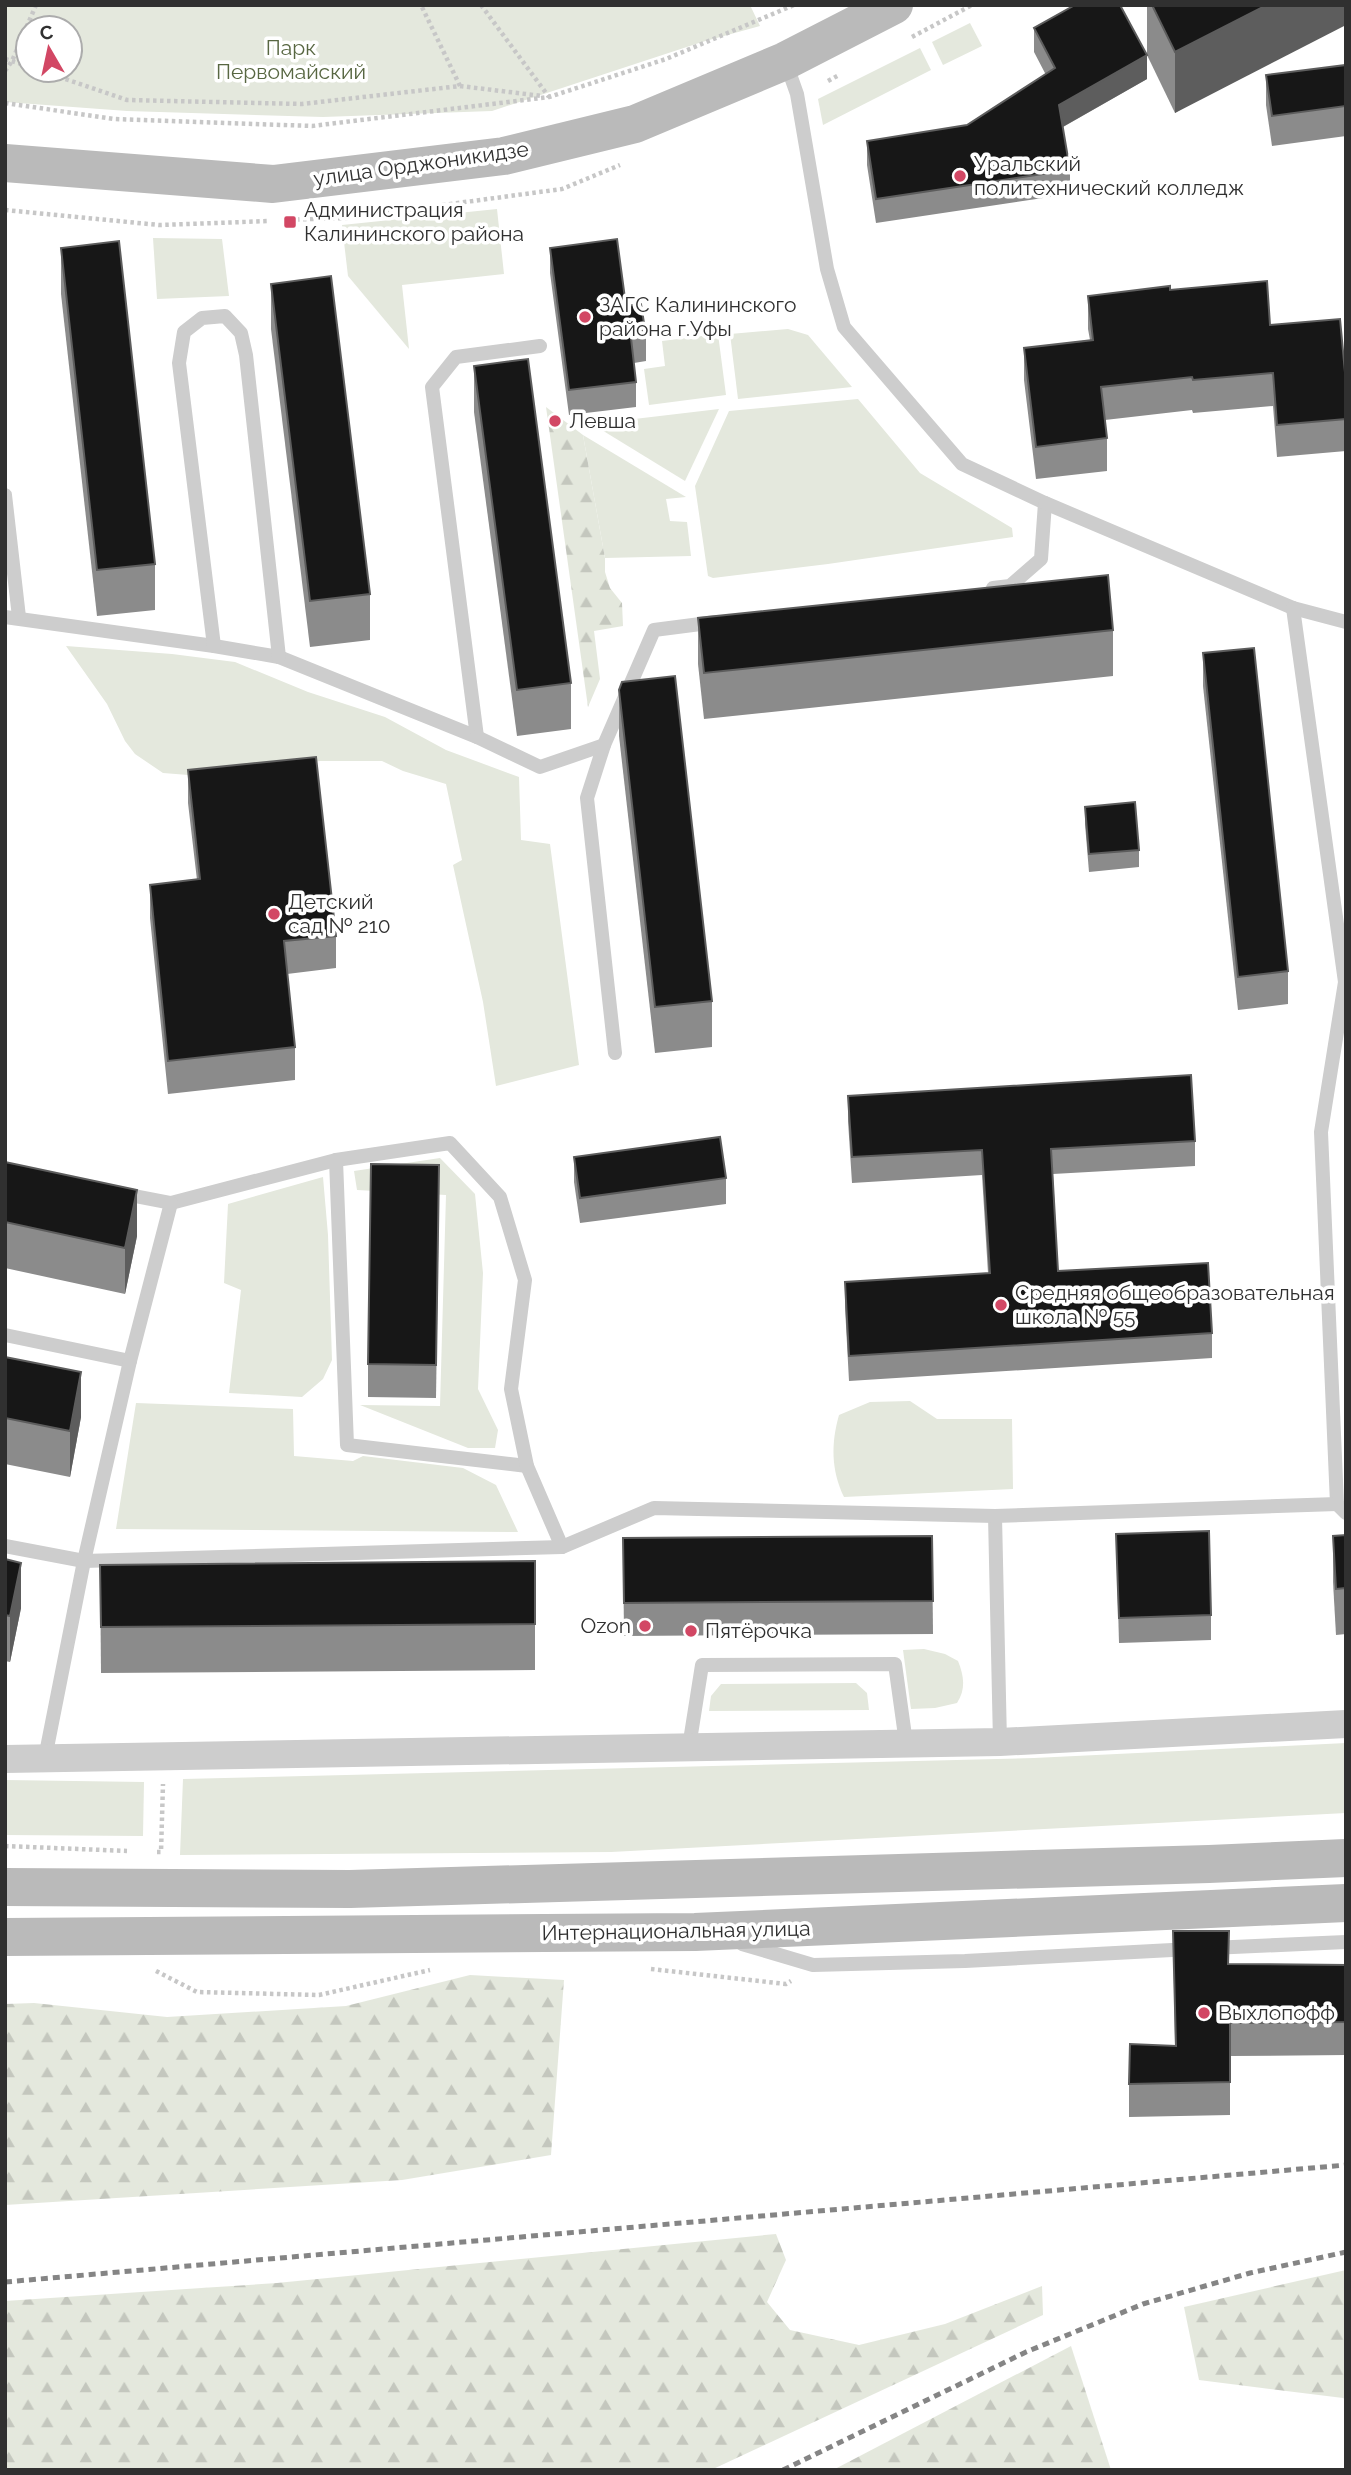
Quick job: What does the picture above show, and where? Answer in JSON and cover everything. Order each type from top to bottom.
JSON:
[{"type":"main road","name":"улица Орджоникидзе","points":[[5,163],[273,184],[504,156],[635,124],[785,61],[894,5]]},
{"type":"main road","points":[[5,1887],[350,1889],[1346,1858]]},
{"type":"main road","name":"Интернациональная улица","points":[[5,1937],[701,1932],[1346,1903]]},
{"type":"street","points":[[5,1759],[1000,1742],[1346,1724]]},
{"type":"lane","points":[[785,61],[797,94],[827,269],[845,327],[962,464],[1045,503],[1293,608],[1346,622]]},
{"type":"lane","points":[[214,646],[180,363],[184,332],[202,317],[225,316],[241,333],[246,355],[279,657]]},
{"type":"lane","points":[[477,737],[432,387],[456,356],[540,346]]},
{"type":"lane","points":[[5,495],[12,617],[279,657],[477,737],[540,767],[604,745]]},
{"type":"lane","points":[[982,590],[1010,586],[1041,559],[1045,503]]},
{"type":"lane","points":[[5,1546],[84,1561],[562,1547],[654,1508],[995,1516],[1341,1508],[1321,1132],[1345,982],[1293,608]]},
{"type":"lane","points":[[615,1053],[587,798],[604,745],[654,630],[736,620]]},
{"type":"lane","points":[[107,1191],[171,1203],[336,1160],[450,1143],[500,1197],[525,1280],[511,1389],[527,1466],[562,1547]]},
{"type":"lane","points":[[336,1160],[347,1445],[527,1466]]},
{"type":"lane","points":[[45,1758],[84,1561],[130,1361],[171,1203]]},
{"type":"lane","points":[[5,1335],[130,1361]]},
{"type":"lane","points":[[995,1516],[1000,1742]]},
{"type":"lane","points":[[689,1747],[702,1665],[895,1664],[906,1743]]},
{"type":"lane","points":[[701,1932],[813,1965],[965,1961],[1346,1942]]},
{"type":"path","points":[[5,71],[36,5]]},
{"type":"path","points":[[421,5],[460,86]]},
{"type":"path","points":[[481,5],[550,97]]},
{"type":"path","points":[[5,103],[114,119],[312,126],[550,97],[666,59],[794,5]]},
{"type":"path","points":[[5,59],[12,61]]},
{"type":"path","points":[[80,84],[127,100],[302,104],[460,86],[550,97]]},
{"type":"path","points":[[148,1851],[161,1852],[163,1783]]},
{"type":"path","points":[[5,1846],[135,1851]]},
{"type":"path","points":[[638,1968],[786,1984],[813,1965]]},
{"type":"path","points":[[153,1969],[197,1992],[319,1995],[436,1969]]},
{"type":"green space","name":"Парк Первомайский","points":[[5,5],[750,5],[760,26],[702,42],[492,111],[323,117],[127,111],[5,102]]},
{"type":"green space","points":[[970,23],[982,46],[943,65],[932,42]]},
{"type":"green space","points":[[920,48],[931,70],[823,125],[818,99]]},
{"type":"green space","points":[[497,209],[504,274],[402,285],[409,349],[348,276],[342,225]]},
{"type":"green space","points":[[153,238],[222,239],[229,296],[157,299]]},
{"type":"green space","points":[[788,329],[808,335],[852,387],[738,399],[730,334]]},
{"type":"green space","points":[[718,334],[726,395],[649,405],[644,369],[665,366],[662,341]]},
{"type":"green space","points":[[858,399],[920,473],[1012,528],[1013,537],[828,564],[713,578],[708,576],[695,486],[729,411]]},
{"type":"green space","points":[[546,407],[583,435],[605,558],[605,572],[610,588],[622,603],[623,626],[594,631],[600,679],[588,707]]},
{"type":"green space","points":[[719,409],[685,481],[592,424]]},
{"type":"green space","points":[[583,435],[686,497],[666,499],[670,521],[687,522],[691,556],[605,558]]},
{"type":"green space","points":[[66,646],[235,662],[308,692],[385,717],[446,750],[519,777],[521,840],[550,844],[579,1065],[496,1086],[483,1002],[453,865],[462,860],[446,784],[403,771],[382,761],[320,761],[201,776],[163,773],[135,754],[125,741],[107,704]]},
{"type":"green space","points":[[440,1158],[475,1194],[483,1273],[478,1389],[498,1430],[495,1448],[468,1448],[360,1405],[440,1406],[446,1195],[357,1190],[354,1171]]},
{"type":"green space","points":[[323,1177],[328,1235],[332,1360],[323,1379],[302,1397],[229,1393],[241,1290],[224,1283],[228,1204]]},
{"type":"green space","points":[[910,1401],[937,1419],[1012,1419],[1013,1489],[844,1497],[834,1456],[839,1415],[870,1402]]},
{"type":"green space","points":[[136,1403],[293,1409],[294,1456],[353,1461],[363,1456],[463,1468],[496,1485],[518,1532],[116,1529]]},
{"type":"green space","points":[[924,1649],[945,1654],[958,1661],[963,1682],[957,1703],[935,1708],[911,1709],[903,1650]]},
{"type":"green space","points":[[856,1683],[867,1693],[869,1710],[709,1711],[711,1696],[721,1684]]},
{"type":"green space","points":[[1346,1743],[1346,1813],[611,1852],[180,1855],[183,1779],[1034,1758]]},
{"type":"green space","points":[[5,1780],[144,1782],[143,1836],[5,1835]]},
{"type":"green space","points":[[470,1975],[564,1980],[551,2155],[402,2180],[5,2205],[5,2004],[34,2003],[167,2017],[346,2006]]},
{"type":"green space","points":[[776,2234],[786,2260],[767,2302],[790,2330],[859,2345],[945,2324],[1042,2286],[1043,2315],[711,2470],[5,2470],[5,2301],[277,2283]]},
{"type":"green space","points":[[1346,2270],[1346,2400],[1199,2380],[1184,2307]]},
{"type":"green space","points":[[1071,2346],[1111,2470],[833,2470]]},
{"type":"building","points":[[1075,5],[1120,5],[1147,55],[1059,105],[1070,170],[876,199],[867,141],[967,125],[1055,68],[1034,28]]},
{"type":"building","points":[[1152,5],[1267,5],[1175,52]]},
{"type":"building","points":[[1346,65],[1346,106],[1272,116],[1266,75]]},
{"type":"building","points":[[617,239],[626,306],[641,304],[646,336],[631,338],[636,382],[569,390],[550,248]]},
{"type":"building","points":[[119,241],[155,564],[97,570],[61,248]]},
{"type":"building","points":[[331,276],[370,594],[310,601],[271,284]]},
{"type":"building","points":[[1267,281],[1270,325],[1340,319],[1346,383],[1346,419],[1277,425],[1273,373],[1193,380],[1192,377],[1101,387],[1107,438],[1036,447],[1024,348],[1093,340],[1088,296],[1170,286],[1170,290]]},
{"type":"building","points":[[528,359],[571,683],[517,690],[474,366]]},
{"type":"building","points":[[1108,575],[1113,630],[704,673],[698,618]]},
{"type":"building","points":[[1254,648],[1288,971],[1238,977],[1203,653]]},
{"type":"building","points":[[675,676],[712,1001],[655,1007],[619,690],[622,682]]},
{"type":"building","points":[[316,757],[336,936],[284,941],[295,1047],[168,1061],[150,885],[200,879],[188,770]]},
{"type":"building","points":[[1135,802],[1139,850],[1089,854],[1085,807]]},
{"type":"building","points":[[1191,1075],[1195,1141],[1051,1149],[1058,1271],[1208,1263],[1212,1333],[849,1356],[845,1282],[990,1273],[982,1150],[852,1157],[848,1096]]},
{"type":"building","points":[[720,1137],[726,1178],[580,1198],[574,1157]]},
{"type":"building","points":[[5,1162],[137,1190],[125,1248],[5,1222]]},
{"type":"building","points":[[371,1164],[439,1165],[436,1365],[368,1364]]},
{"type":"building","points":[[5,1357],[81,1372],[70,1431],[5,1418]]},
{"type":"building","points":[[1209,1531],[1211,1615],[1119,1618],[1116,1534]]},
{"type":"building","points":[[1346,1535],[1346,1588],[1336,1589],[1333,1536]]},
{"type":"building","points":[[932,1536],[933,1601],[624,1603],[623,1538]]},
{"type":"building","points":[[5,1559],[21,1563],[10,1616],[5,1615]]},
{"type":"building","points":[[535,1561],[535,1624],[101,1627],[100,1565]]},
{"type":"building","points":[[1173,1931],[1229,1931],[1228,1964],[1346,1965],[1346,2022],[1230,2023],[1230,2082],[1129,2084],[1130,2044],[1176,2046]]},
{"type":"railway","points":[[5,2282],[1346,2165]]},
{"type":"railway","points":[[783,2470],[1026,2352],[1143,2304],[1250,2273],[1346,2252]]},
{"type":"place","name":"Уральский политехнический колледж","points":[[960,176]]},
{"type":"place","name":"Администрация Калининского района","points":[[290,222]]},
{"type":"place","name":"ЗАГС Калининского района г.Уфы","points":[[585,317]]},
{"type":"place","name":"Левша","points":[[555,421]]},
{"type":"place","name":"Детский сад № 210","points":[[274,914]]},
{"type":"place","name":"Средняя общеобразовательная школа № 55","points":[[1001,1305]]},
{"type":"place","name":"Ozon","points":[[645,1626]]},
{"type":"place","name":"Пятёрочка","points":[[691,1631]]},
{"type":"place","name":"Выхлопофф","points":[[1204,2013]]}]
